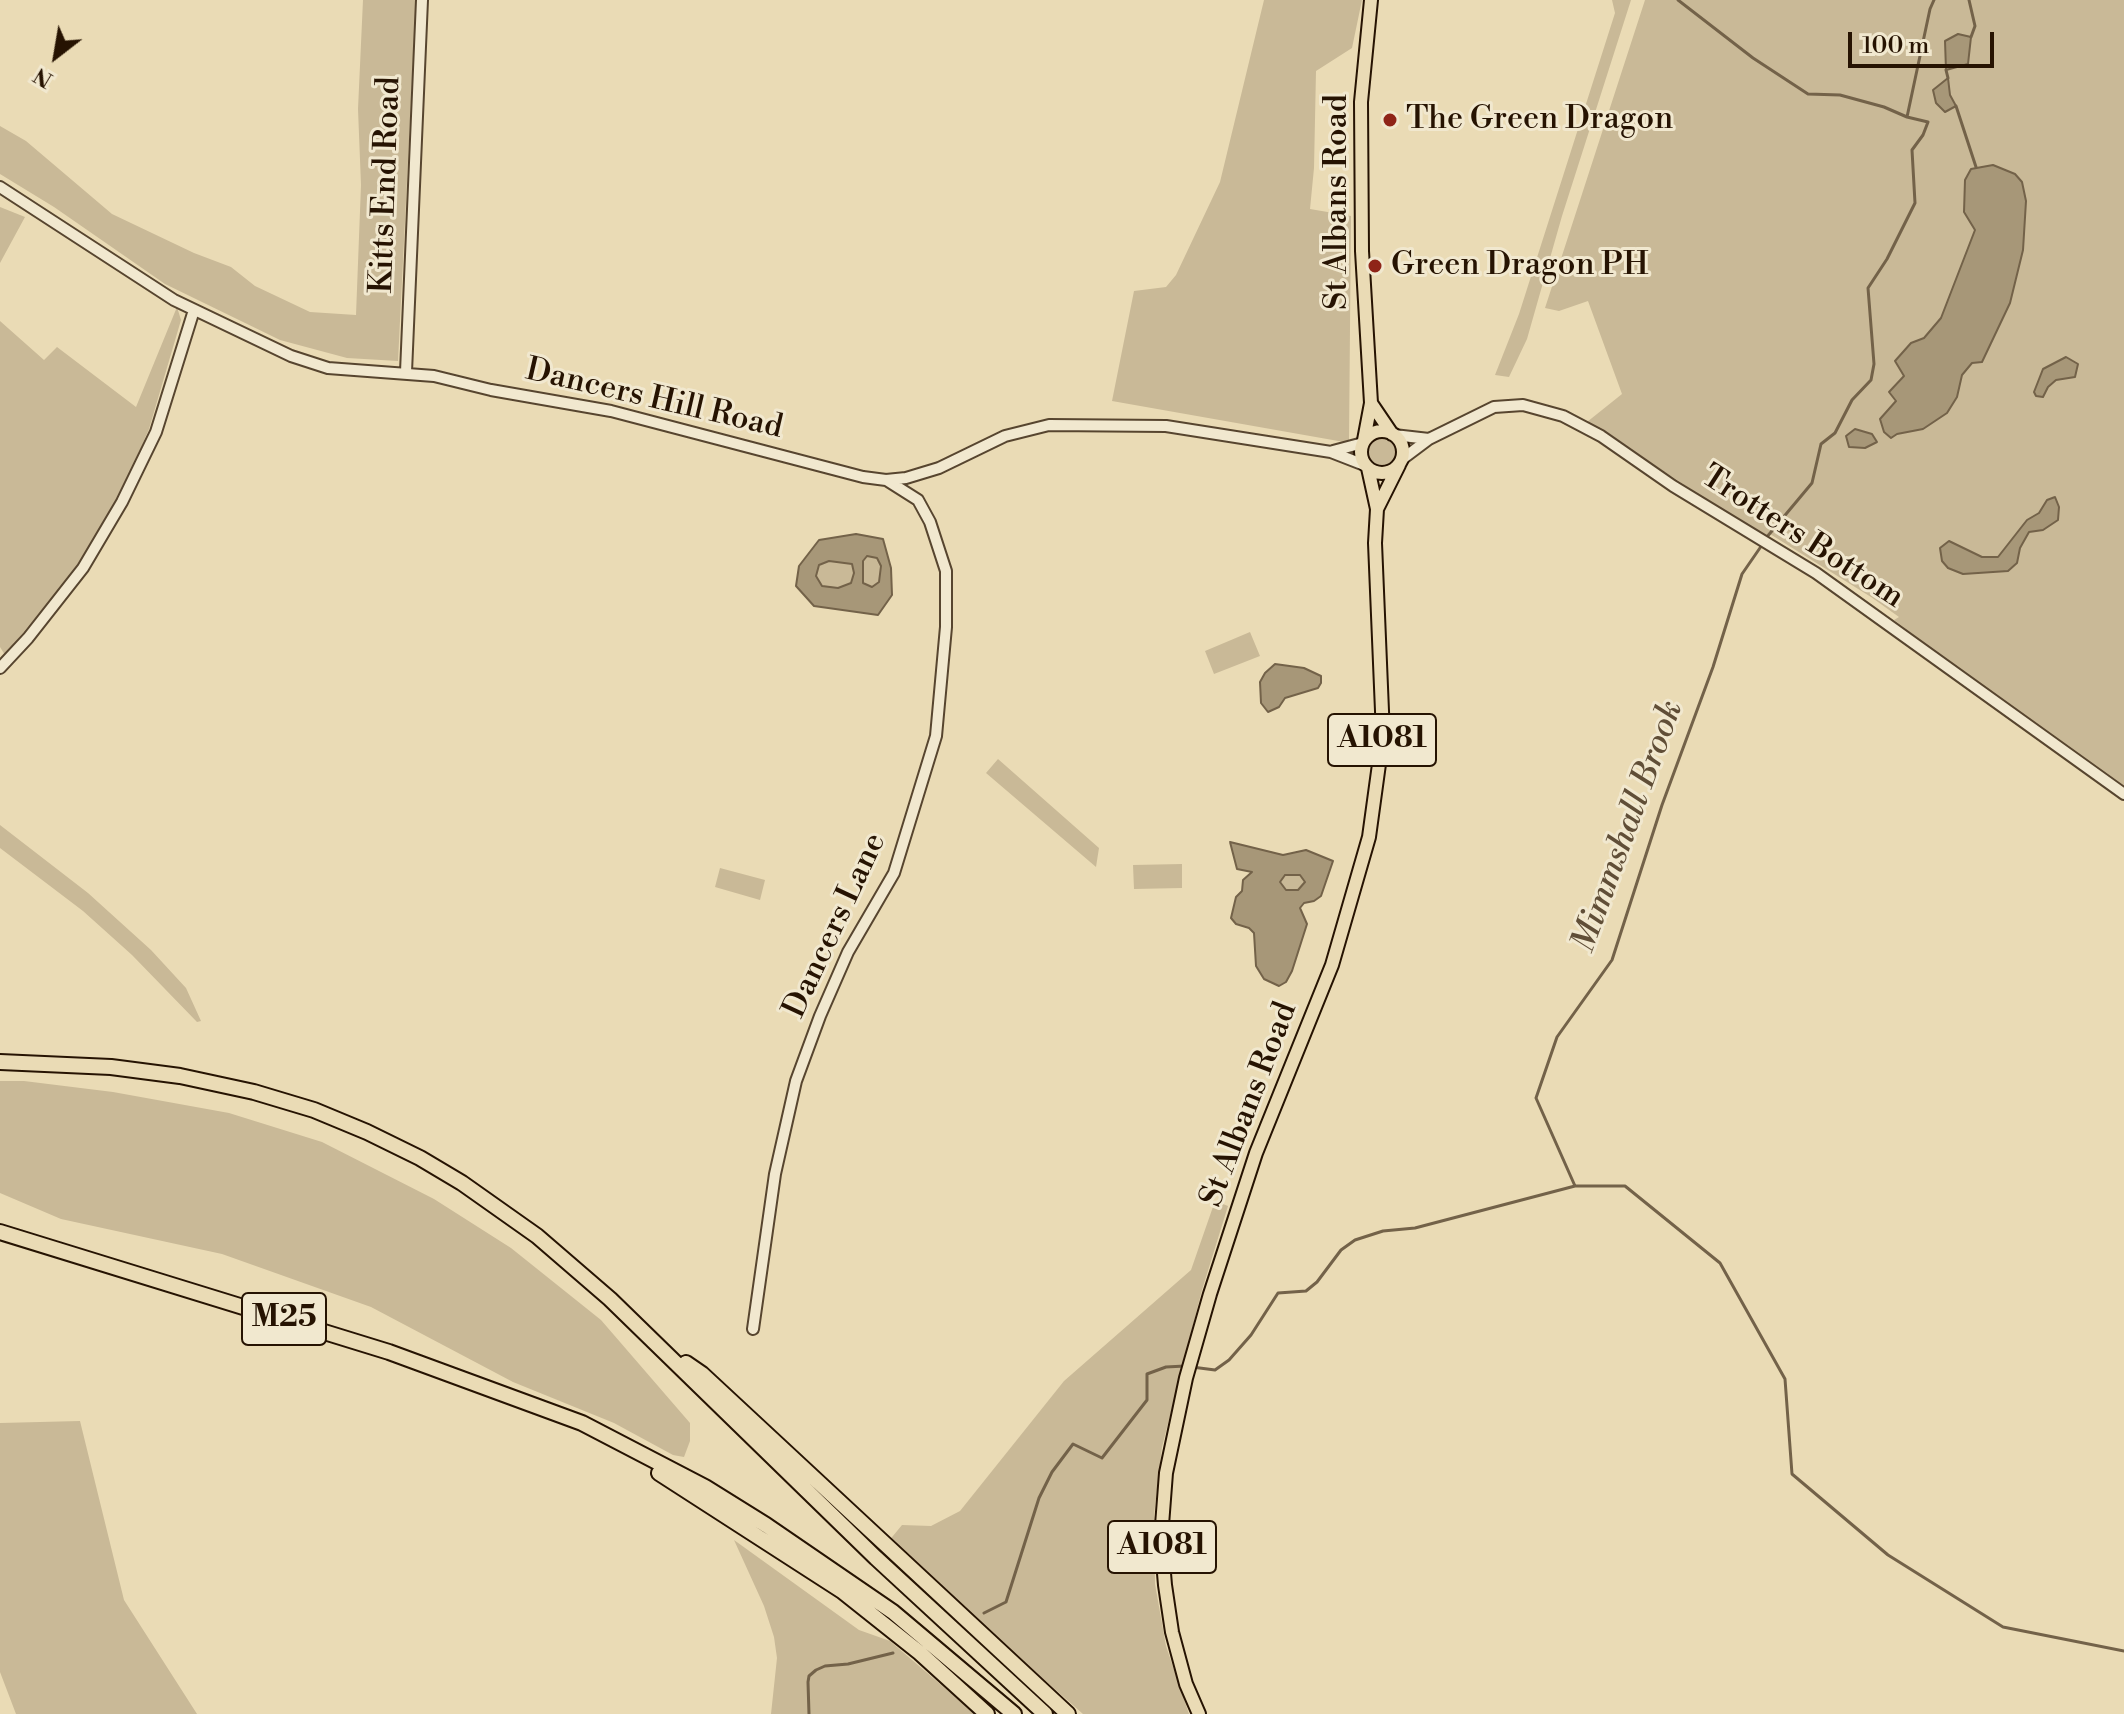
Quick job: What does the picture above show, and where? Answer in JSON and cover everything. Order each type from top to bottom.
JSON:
[{"type":"highway","points":[[0,1062],[111,1067],[180,1076],[254,1092],[314,1110],[420,1158],[537,1236],[657,1342],[876,1558],[1045,1714]]},
{"type":"highway","name":"M25","points":[[0,1232],[389,1352],[582,1423],[691,1480],[766,1525],[893,1612],[1014,1714]]},
{"type":"highway","points":[[657,1342],[702,1374],[1068,1714]]},
{"type":"highway","name":"M25","points":[[563,1418],[578,1431],[666,1477],[842,1591],[920,1653],[987,1714]]},
{"type":"main road","name":"St Albans Road","points":[[1364,442],[1371,403],[1362,251],[1361,102],[1371,0]]},
{"type":"main road","name":"St Albans Road","points":[[1371,403],[1393,435]]},
{"type":"main road","points":[[1380,431],[1393,435],[1402,449],[1400,462],[1385,473],[1367,467],[1361,455],[1364,442],[1380,431]]},
{"type":"main road","name":"St Albans Road","points":[[1377,509],[1400,462]]},
{"type":"main road","name":"St Albans Road","points":[[1199,1714],[1186,1684],[1172,1632],[1161,1538],[1166,1473],[1186,1378],[1210,1294],[1256,1153],[1332,965],[1369,837],[1383,735],[1375,543],[1377,509],[1367,467]]},
{"type":"street","name":"Kitts End Road","points":[[406,372],[422,0]]},
{"type":"street","name":"Dancers Hill Road","points":[[0,187],[174,300],[310,363],[345,370],[406,372],[611,411],[863,477],[886,480],[918,474],[964,457],[1005,436],[1049,425],[1166,426],[1331,452],[1367,467]]},
{"type":"street","points":[[0,668],[83,568],[122,502],[156,432],[194,310]]},
{"type":"street","name":"Trotters Bottom","points":[[1400,462],[1429,439],[1494,407],[1523,405],[1543,409],[1601,436],[1673,486],[1770,544],[1861,604],[2124,794]]},
{"type":"street","points":[[1393,435],[1429,439]]},
{"type":"street","name":"Dancers Hill Road","points":[[1331,452],[1364,442]]},
{"type":"street","name":"Dancers Lane","points":[[753,1329],[775,1174],[796,1081],[848,952],[894,873],[936,736],[946,627],[946,571],[930,522],[918,500],[918,474]]},
{"type":"street","points":[[886,480],[918,500]]},
{"type":"shaded area","points":[[363,0],[416,0],[398,361],[347,358],[280,340],[165,284],[54,207],[0,174],[0,126],[26,141],[112,214],[231,267],[255,286],[310,312],[356,315],[361,185],[358,109]]},
{"type":"shaded area","points":[[1264,0],[1362,0],[1352,48],[1316,71],[1310,209],[1351,216],[1349,440],[1344,442],[1112,401],[1134,291],[1166,287],[1176,275],[1220,182]]},
{"type":"shaded area","points":[[1612,0],[1631,0],[1562,216],[1527,339],[1509,377],[1495,375],[1519,314],[1615,13]]},
{"type":"shaded area","points":[[1645,0],[2124,0],[2124,788],[2091,769],[1894,620],[1899,617],[1871,597],[1770,534],[1767,538],[1587,422],[1622,394],[1588,301],[1559,311],[1545,308]]},
{"type":"shaded area","points":[[1958,34],[1971,37],[1968,64],[1946,70],[1945,41]]},
{"type":"shaded area","points":[[1948,78],[1950,95],[1956,106],[1945,112],[1936,103],[1933,90]]},
{"type":"shaded area","points":[[1993,165],[2015,174],[2022,182],[2026,201],[2023,250],[2010,303],[1982,362],[1972,363],[1962,375],[1957,397],[1947,413],[1923,429],[1891,438],[1884,432],[1880,419],[1896,401],[1889,392],[1904,376],[1895,361],[1911,343],[1924,338],[1941,318],[1975,230],[1964,212],[1965,180],[1971,169]]},
{"type":"shaded area","points":[[0,207],[25,217],[0,263]]},
{"type":"shaded area","points":[[177,307],[181,320],[149,429],[118,501],[74,570],[5,655],[0,647],[0,321],[44,360],[57,347],[136,407]]},
{"type":"shaded area","points":[[2066,357],[2078,364],[2075,377],[2056,380],[2043,397],[2036,396],[2034,392],[2043,369]]},
{"type":"shaded area","points":[[1855,429],[1872,434],[1877,442],[1865,448],[1849,447],[1846,436]]},
{"type":"shaded area","points":[[1381,436],[1392,441],[1397,452],[1392,463],[1381,468],[1370,463],[1365,452],[1370,441]]},
{"type":"shaded area","points":[[2055,497],[2059,507],[2058,520],[2043,530],[2029,532],[2020,548],[2017,563],[2008,571],[1963,574],[1948,568],[1942,561],[1940,548],[1949,541],[1982,557],[1998,557],[2027,520],[2039,513],[2047,500]]},
{"type":"shaded area","points":[[856,534],[883,539],[891,568],[892,595],[878,615],[814,606],[796,586],[799,566],[819,540]],"holes":[[[867,556],[877,558],[881,566],[879,582],[872,587],[863,583],[863,561]],[[829,561],[852,564],[854,573],[851,583],[838,588],[822,586],[816,576],[819,565]]]},
{"type":"shaded area","points":[[867,556],[877,558],[881,565],[879,582],[872,587],[863,583],[863,560]]},
{"type":"shaded area","points":[[829,561],[852,564],[854,573],[851,583],[838,588],[822,586],[816,576],[819,565]]},
{"type":"shaded area","points":[[1250,632],[1260,656],[1214,674],[1205,651]]},
{"type":"shaded area","points":[[1275,664],[1304,668],[1321,676],[1321,683],[1318,688],[1285,698],[1279,707],[1268,712],[1261,703],[1260,682]]},
{"type":"shaded area","points":[[998,759],[1099,848],[1096,867],[986,773]]},
{"type":"shaded area","points":[[0,825],[88,893],[151,950],[186,988],[201,1021],[197,1022],[132,955],[83,911],[0,848]]},
{"type":"shaded area","points":[[1230,842],[1283,855],[1306,850],[1333,861],[1321,896],[1300,908],[1307,924],[1292,971],[1286,982],[1279,986],[1264,979],[1256,966],[1254,933],[1231,918],[1243,880],[1252,872],[1237,869]],"holes":[[[1285,875],[1300,875],[1305,882],[1298,890],[1286,890],[1280,882]]]},
{"type":"shaded area","points":[[1182,864],[1182,888],[1134,889],[1133,865]]},
{"type":"shaded area","points":[[720,868],[765,880],[760,900],[715,887]]},
{"type":"shaded area","points":[[1285,875],[1300,875],[1305,882],[1298,890],[1286,890],[1280,882]]},
{"type":"shaded area","points":[[0,1081],[113,1092],[229,1113],[322,1142],[434,1199],[511,1248],[601,1320],[690,1423],[690,1441],[684,1457],[673,1455],[614,1423],[513,1382],[371,1307],[222,1254],[61,1219],[0,1193]]},
{"type":"shaded area","points":[[1215,1201],[1228,1206],[1202,1290],[1162,1447],[1154,1515],[1155,1584],[1166,1646],[1189,1714],[1083,1714],[888,1542],[902,1525],[931,1526],[960,1511],[1064,1381],[1191,1270]]},
{"type":"shaded area","points":[[80,1421],[124,1600],[197,1714],[16,1714],[0,1672],[0,1423]]},
{"type":"shaded area","points":[[734,1540],[859,1630],[890,1641],[975,1714],[771,1714],[777,1658],[774,1637],[764,1606]]},
{"type":"waterway","points":[[1678,0],[1753,58],[1808,94],[1840,95],[1928,122],[1912,150],[1915,203],[1887,259],[1868,288],[1874,364],[1871,380],[1852,400],[1835,433],[1821,444],[1812,483],[1766,538]]},
{"type":"waterway","points":[[1907,117],[1934,0]]},
{"type":"waterway","points":[[1969,0],[1975,26],[1971,37]]},
{"type":"waterway","points":[[1946,70],[1948,78]]},
{"type":"waterway","points":[[1956,106],[1976,167]]},
{"type":"waterway","name":"Mimmshall Brook","points":[[1192,1367],[1215,1370],[1229,1360],[1251,1335],[1278,1293],[1306,1291],[1317,1282],[1341,1250],[1355,1240],[1383,1231],[1415,1228],[1575,1186],[1536,1098],[1557,1037],[1612,960],[1742,574],[1762,545]]},
{"type":"waterway","points":[[1576,1186],[1625,1186],[1720,1263],[1785,1379],[1792,1474],[1888,1555],[2003,1627],[2124,1651]]},
{"type":"waterway","name":"Mimmshall Brook","points":[[984,1613],[1006,1602],[1039,1498],[1052,1472],[1073,1444],[1102,1458],[1147,1400],[1147,1374],[1166,1367],[1185,1366]]},
{"type":"waterway","name":"Mimmshall Brook","points":[[809,1714],[808,1682],[809,1676],[816,1670],[893,1653]]},
{"type":"place","name":"The Green Dragon","points":[[1390,120]]},
{"type":"place","name":"Green Dragon PH","points":[[1375,266]]}]
